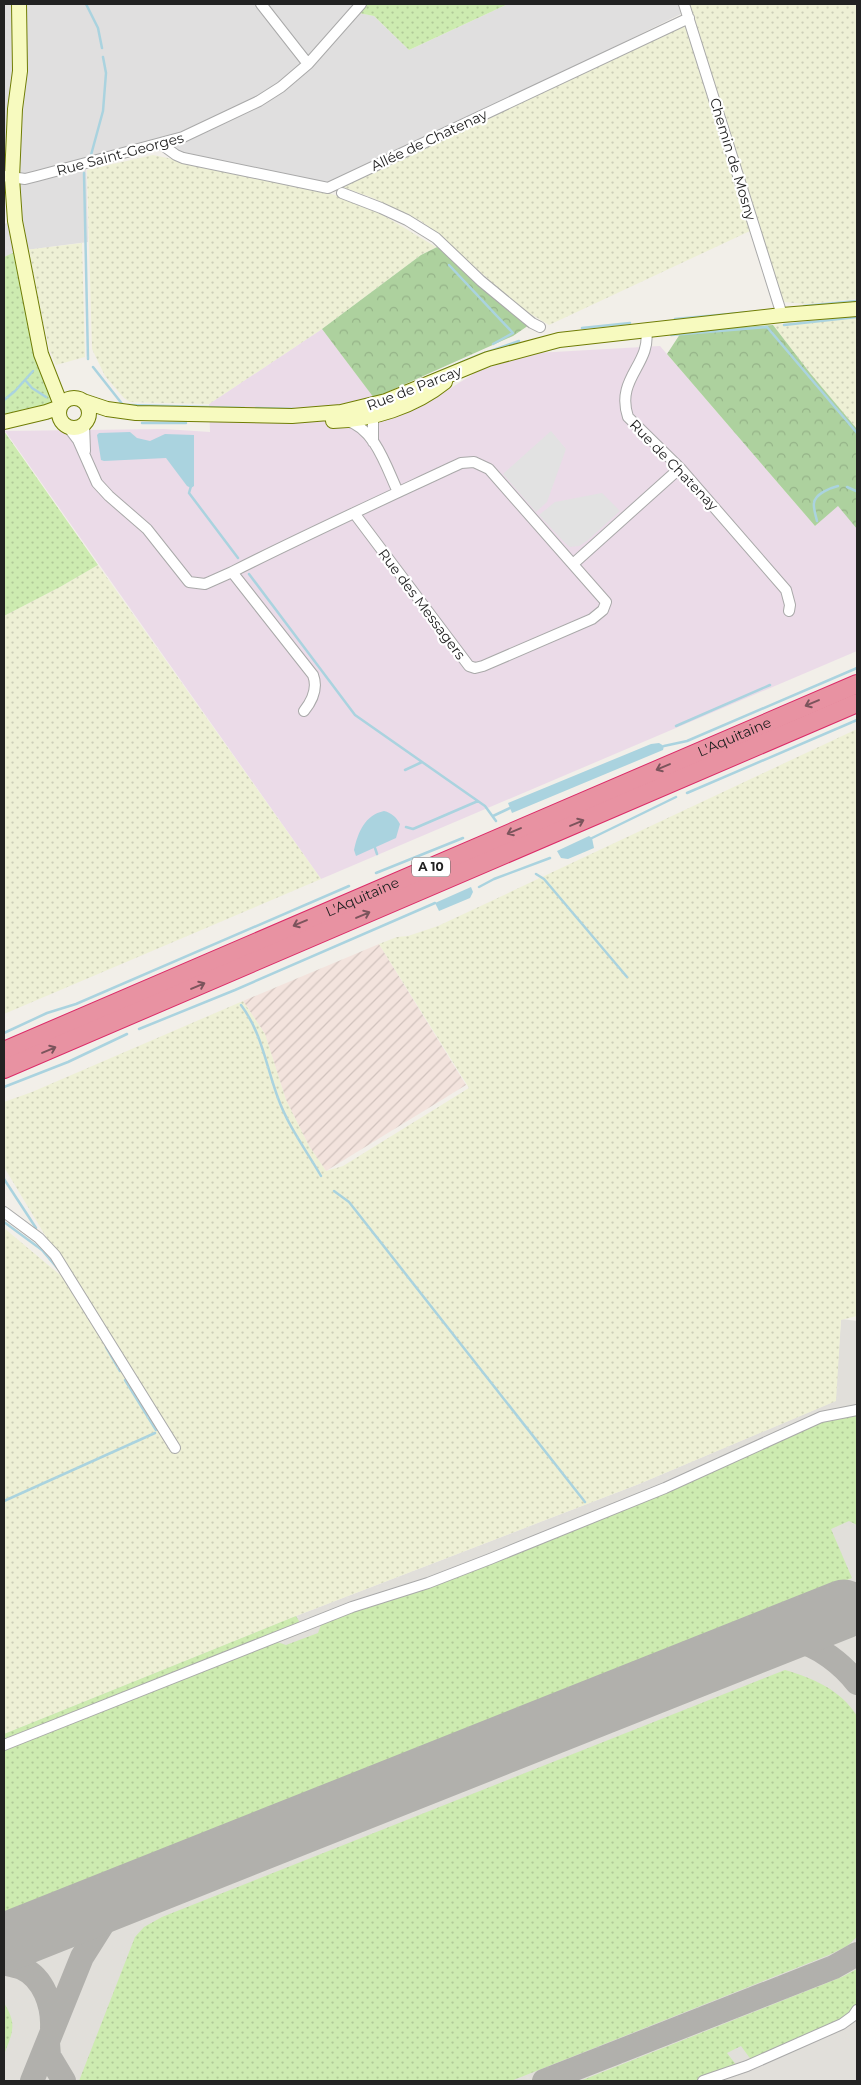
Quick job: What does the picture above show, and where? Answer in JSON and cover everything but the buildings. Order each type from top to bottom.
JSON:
[{"type":"highway","name":"L'Aquitaine","points":[[4,1051],[857,684]]},
{"type":"highway","name":"L'Aquitaine","points":[[4,1070],[857,703]]},
{"type":"street","points":[[19,4],[20,70],[8,177],[41,354],[61,406]]},
{"type":"street","points":[[261,4],[308,64]]},
{"type":"street","name":"Rue Saint-Georges","points":[[8,177],[37,176],[161,144],[190,134],[258,101],[281,87],[308,64],[361,4]]},
{"type":"street","name":"Chemin de Mosny","points":[[684,4],[782,315]]},
{"type":"street","name":"Allée de Chatenay","points":[[336,191],[689,18]]},
{"type":"street","points":[[161,144],[176,155],[184,158],[336,191],[398,216],[436,238],[481,281],[532,323],[540,327]]},
{"type":"street","points":[[467,367],[540,344],[578,337],[782,315],[857,309]]},
{"type":"street","name":"Rue de Chatenay","points":[[646,330],[648,344],[625,389],[625,407],[631,422],[680,468],[786,590],[790,605],[789,611]]},
{"type":"street","points":[[21,418],[50,418],[76,428],[85,423],[88,418],[89,408],[56,380],[41,354]]},
{"type":"street","name":"Rue de Parcay","points":[[363,418],[386,401],[467,367]]},
{"type":"street","name":"Rue de Parcay","points":[[85,423],[107,415],[136,413],[292,416],[326,421],[363,418],[423,397],[467,367]]},
{"type":"street","points":[[79,399],[67,399],[61,406],[59,416],[78,440],[97,483],[146,529],[189,582],[205,584],[461,463],[479,463],[489,469],[573,564],[680,468]]},
{"type":"street","name":"Rue de Parcay","points":[[79,399],[107,409],[136,413]]},
{"type":"street","points":[[4,422],[61,406]]},
{"type":"street","points":[[363,418],[398,492]]},
{"type":"street","points":[[85,423],[87,462]]},
{"type":"street","name":"Rue des Messagers","points":[[354,513],[469,666],[475,668],[592,618],[604,610],[606,602],[573,564]]},
{"type":"street","points":[[232,572],[312,675],[314,692],[311,703],[304,711]]},
{"type":"street","points":[[4,1212],[39,1238],[55,1254],[175,1448]]},
{"type":"street","points":[[4,1745],[352,1607],[466,1568],[665,1488],[821,1417],[857,1410]]},
{"type":"street","points":[[703,2081],[747,2066],[842,2024],[853,2016],[857,2010]]},
{"type":"shaded area","points":[[4,4],[361,4],[354,12],[374,16],[409,50],[508,4],[678,4],[681,14],[328,188],[215,165],[161,144],[86,163],[88,242],[26,250],[4,257],[4,224],[15,221],[12,192],[4,176]]},
{"type":"shaded area","points":[[322,329],[388,416],[435,398],[478,371],[536,353],[660,346],[815,526],[838,505],[857,529],[857,651],[321,879],[5,431],[164,429],[210,432],[209,404]]},
{"type":"shaded area","points":[[551,431],[566,449],[547,502],[536,512],[503,474]]},
{"type":"shaded area","points":[[602,493],[620,511],[579,546],[570,547],[539,515],[555,502]]},
{"type":"shaded area","points":[[379,944],[466,1085],[326,1171],[309,1146],[286,1100],[265,1034],[243,1001]]},
{"type":"shaded area","points":[[841,1319],[857,1321],[857,2081],[4,2081],[4,1734],[296,1616],[639,1484],[835,1401]]},
{"type":"green space","points":[[361,4],[508,4],[409,50],[374,16],[353,12]]},
{"type":"green space","points":[[688,4],[857,4],[857,299],[807,304],[783,302]]},
{"type":"green space","points":[[686,24],[750,231],[549,325],[508,297],[444,239],[421,221],[373,198],[339,186]]},
{"type":"green space","points":[[153,155],[305,186],[341,197],[373,209],[436,247],[421,255],[322,329],[209,404],[130,402],[124,398],[105,376],[92,349],[87,170]]},
{"type":"green space","points":[[82,243],[85,357],[56,365],[50,351],[26,250]]},
{"type":"green space","points":[[443,244],[532,323],[513,336],[374,398],[322,329],[421,255]]},
{"type":"green space","points":[[15,252],[53,401],[50,405],[4,415],[4,257]]},
{"type":"green space","points":[[857,318],[857,429],[773,325]]},
{"type":"green space","points":[[773,325],[857,429],[857,529],[838,506],[815,526],[667,354],[682,331]]},
{"type":"green space","points":[[4,431],[98,565],[4,616]]},
{"type":"green space","points":[[98,565],[321,879],[4,1014],[4,616]]},
{"type":"green space","points":[[857,729],[857,1316],[841,1320],[836,1401],[639,1484],[296,1616],[4,1734],[4,1228],[78,1290],[4,1167],[4,1102],[32,1092],[243,1001],[265,1034],[286,1100],[309,1146],[326,1171],[343,1166],[469,1088],[379,944],[438,926]]},
{"type":"green space","points":[[856,1414],[857,1525],[849,1521],[831,1529],[852,1578],[4,1916],[4,1748],[274,1641],[286,1645],[318,1633],[322,1622],[684,1485],[811,1426],[838,1417]]},
{"type":"green space","points":[[296,1616],[299,1621],[297,1626],[4,1742],[4,1734]]},
{"type":"green space","points":[[785,1670],[826,1686],[843,1699],[857,1716],[857,1937],[847,1946],[829,1955],[511,2081],[79,2081],[135,1937],[144,1927],[162,1917]]},
{"type":"green space","points":[[857,1969],[857,2006],[850,2016],[752,2061],[741,2046],[727,2053],[737,2066],[700,2081],[580,2081],[842,1977]]},
{"type":"green space","points":[[4,2003],[11,2017],[12,2029],[4,2055]]},
{"type":"water","points":[[130,432],[137,438],[150,441],[165,434],[194,435],[194,486],[191,488],[187,486],[166,458],[101,460],[97,435],[99,433]]},
{"type":"water","points":[[659,743],[664,746],[663,750],[512,813],[508,803],[651,744]]},
{"type":"water","points":[[384,811],[394,816],[400,824],[396,838],[356,856],[354,850],[363,825],[372,816]]},
{"type":"water","points":[[589,836],[592,838],[594,848],[568,859],[561,858],[557,851]]},
{"type":"water","points":[[471,887],[473,892],[470,898],[439,911],[435,903]]},
{"type":"waterway","points":[[86,4],[98,28],[102,48]]},
{"type":"waterway","points":[[91,155],[103,111],[106,73],[103,57]]},
{"type":"waterway","points":[[84,173],[88,359]]},
{"type":"waterway","points":[[449,265],[513,333],[493,344]]},
{"type":"waterway","points":[[804,306],[857,301]]},
{"type":"waterway","points":[[675,319],[751,312]]},
{"type":"waterway","points":[[784,325],[857,317]]},
{"type":"waterway","points":[[582,328],[630,323]]},
{"type":"waterway","points":[[767,327],[857,433]]},
{"type":"waterway","points":[[671,335],[767,327]]},
{"type":"waterway","points":[[425,378],[479,355],[519,341]]},
{"type":"waterway","points":[[93,367],[123,405]]},
{"type":"waterway","points":[[4,400],[33,371]]},
{"type":"waterway","points":[[26,381],[32,388],[46,397]]},
{"type":"waterway","points":[[128,405],[244,408]]},
{"type":"waterway","points":[[256,408],[294,409]]},
{"type":"waterway","points":[[142,423],[186,423]]},
{"type":"waterway","points":[[191,486],[189,493],[238,558]]},
{"type":"waterway","points":[[817,521],[814,507],[815,500],[823,492],[838,486]]},
{"type":"waterway","points":[[847,487],[856,491]]},
{"type":"waterway","points":[[249,574],[355,715],[485,806],[496,821]]},
{"type":"waterway","points":[[664,746],[687,741],[857,668]]},
{"type":"waterway","points":[[676,726],[770,685]]},
{"type":"waterway","points":[[687,793],[857,720]]},
{"type":"waterway","points":[[405,770],[422,762]]},
{"type":"waterway","points":[[592,838],[676,797]]},
{"type":"waterway","points":[[406,827],[413,829],[478,801]]},
{"type":"waterway","points":[[493,816],[510,808]]},
{"type":"waterway","points":[[376,873],[463,838]]},
{"type":"waterway","points":[[375,848],[377,854]]},
{"type":"waterway","points":[[479,887],[494,879],[550,858]]},
{"type":"waterway","points":[[536,874],[544,879],[627,977]]},
{"type":"waterway","points":[[4,1033],[47,1013],[76,1004],[349,886]]},
{"type":"waterway","points":[[139,1029],[235,990],[435,903]]},
{"type":"waterway","points":[[241,1005],[259,1038],[282,1108],[321,1176]]},
{"type":"waterway","points":[[4,1087],[68,1062],[127,1034]]},
{"type":"waterway","points":[[4,1179],[36,1228]]},
{"type":"waterway","points":[[334,1191],[349,1202],[585,1502]]},
{"type":"waterway","points":[[4,1222],[42,1250],[59,1270]]},
{"type":"waterway","points":[[106,1347],[120,1371]]},
{"type":"waterway","points":[[125,1380],[156,1430]]},
{"type":"waterway","points":[[4,1501],[155,1433]]},
{"type":"taxiway","points":[[767,1641],[795,1641],[813,1646],[838,1663],[857,1683]]},
{"type":"taxiway","points":[[32,2081],[82,1957],[106,1919],[129,1893]]},
{"type":"taxiway","points":[[544,2081],[834,1967],[857,1954]]},
{"type":"taxiway","points":[[4,1963],[22,1968],[36,1978],[49,2002],[52,2028]]},
{"type":"taxiway","points":[[48,2043],[49,2056],[64,2081]]},
{"type":"runway","points":[[4,1943],[844,1609]]}]
